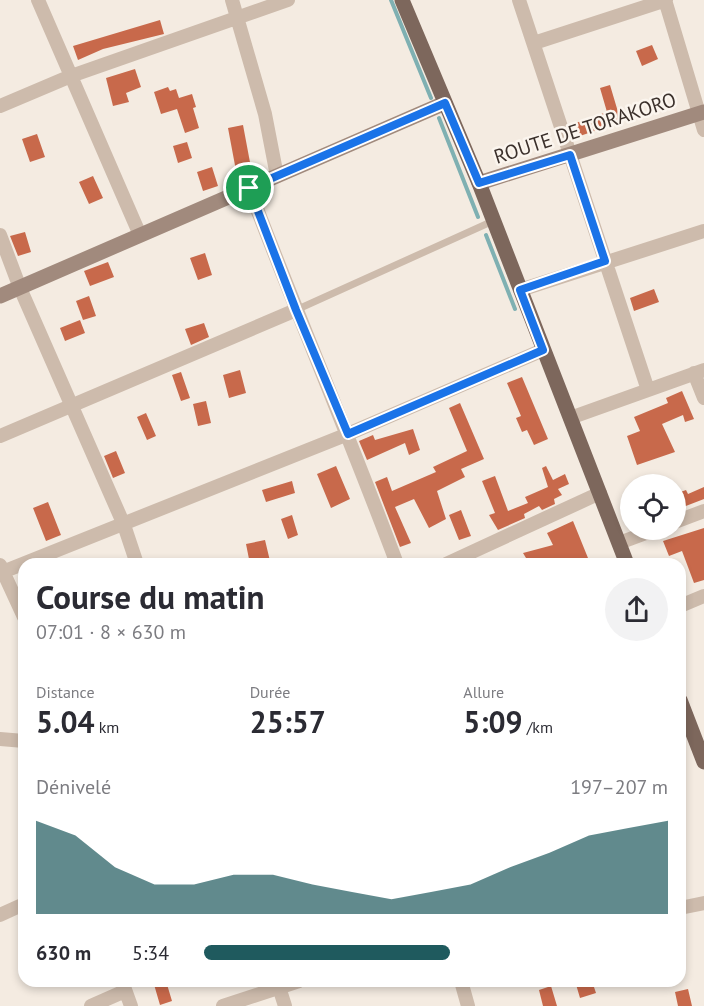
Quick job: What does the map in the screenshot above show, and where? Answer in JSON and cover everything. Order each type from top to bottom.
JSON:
[{"type":"main road","points":[[402,0],[479,183],[625,558]]},
{"type":"main road","points":[[686,716],[704,762]]},
{"type":"street","points":[[38,0],[140,235]]},
{"type":"street","points":[[232,0],[265,114],[277,176]]},
{"type":"street","points":[[0,106],[71,76],[288,0]]},
{"type":"street","points":[[519,0],[648,390]]},
{"type":"street","points":[[534,44],[665,0],[701,113],[704,130]]},
{"type":"street","points":[[0,296],[445,103]]},
{"type":"street","name":"ROUTE DE TORAKORO","points":[[479,183],[701,113]]},
{"type":"street","points":[[249,188],[296,310],[348,434],[395,558]]},
{"type":"street","points":[[520,290],[704,231]]},
{"type":"street","points":[[0,235],[20,288],[124,525],[135,558]]},
{"type":"street","points":[[0,436],[72,403],[296,310]]},
{"type":"street","points":[[34,558],[124,525],[348,434],[543,350]]},
{"type":"street","points":[[570,418],[699,372],[704,398]]},
{"type":"street","points":[[459,558],[600,493]]},
{"type":"street","points":[[686,518],[704,511]]},
{"type":"street","points":[[619,543],[627,540]]},
{"type":"street","points":[[18,564],[1,570],[18,605]]},
{"type":"street","points":[[686,604],[704,596]]},
{"type":"street","points":[[0,739],[18,740]]},
{"type":"street","points":[[686,907],[704,903]]},
{"type":"street","points":[[0,915],[18,907]]},
{"type":"street","points":[[91,1006],[122,987]]},
{"type":"street","points":[[124,987],[130,1006]]},
{"type":"street","points":[[223,1006],[271,987]]},
{"type":"street","points":[[280,987],[285,1006]]},
{"type":"street","points":[[463,987],[468,1006]]},
{"type":"lane","points":[[296,310],[493,221]]},
{"type":"building","points":[[160,20],[164,34],[103,49],[78,60],[73,46]]},
{"type":"building","points":[[652,45],[658,59],[642,66],[636,51]]},
{"type":"building","points":[[135,69],[141,87],[126,93],[129,102],[113,106],[106,78]]},
{"type":"building","points":[[610,85],[621,122],[574,138],[570,125],[607,112],[600,88]]},
{"type":"building","points":[[168,87],[170,91],[176,89],[179,98],[192,94],[196,107],[193,108],[199,128],[185,133],[177,109],[161,114],[154,92]]},
{"type":"building","points":[[243,125],[252,173],[237,176],[228,128]]},
{"type":"building","points":[[37,134],[45,157],[30,162],[22,139]]},
{"type":"building","points":[[187,142],[192,158],[178,163],[173,146]]},
{"type":"building","points":[[212,167],[218,186],[203,191],[197,172]]},
{"type":"building","points":[[93,176],[103,198],[89,204],[79,182]]},
{"type":"building","points":[[25,232],[31,252],[18,256],[10,236]]},
{"type":"building","points":[[205,253],[212,275],[198,280],[190,258]]},
{"type":"building","points":[[108,262],[114,277],[90,286],[84,271]]},
{"type":"building","points":[[654,289],[659,302],[634,311],[630,298]]},
{"type":"building","points":[[89,296],[96,316],[83,320],[76,301]]},
{"type":"building","points":[[80,320],[85,333],[65,341],[60,328]]},
{"type":"building","points":[[204,323],[209,337],[191,345],[185,329]]},
{"type":"building","points":[[240,370],[246,393],[229,398],[223,375]]},
{"type":"building","points":[[181,372],[190,398],[181,401],[172,375]]},
{"type":"building","points":[[522,377],[548,439],[534,445],[527,430],[522,432],[516,418],[521,416],[507,383]]},
{"type":"building","points":[[682,391],[694,419],[685,422],[683,415],[662,424],[675,452],[637,465],[627,436],[640,431],[634,417],[668,403],[666,398]]},
{"type":"building","points":[[206,401],[211,423],[198,426],[193,404]]},
{"type":"building","points":[[460,403],[484,459],[461,469],[465,477],[437,491],[446,519],[429,528],[414,499],[395,507],[411,543],[400,547],[375,482],[387,477],[392,491],[436,472],[433,467],[467,451],[449,408]]},
{"type":"building","points":[[146,413],[156,436],[147,440],[137,417]]},
{"type":"building","points":[[413,429],[420,450],[409,455],[405,443],[367,460],[359,441],[373,435],[375,440]]},
{"type":"building","points":[[116,451],[125,473],[113,478],[104,456]]},
{"type":"building","points":[[336,466],[350,499],[331,508],[317,474]]},
{"type":"building","points":[[546,466],[553,480],[565,474],[569,484],[558,489],[562,495],[554,499],[555,504],[542,510],[539,506],[524,514],[525,518],[498,530],[489,515],[495,513],[482,481],[495,476],[508,511],[528,503],[525,497],[548,487],[542,468]]},
{"type":"building","points":[[292,481],[295,493],[266,502],[262,490]]},
{"type":"building","points":[[704,487],[704,499],[686,506],[686,490],[688,494]]},
{"type":"building","points":[[48,502],[61,535],[46,541],[33,508]]},
{"type":"building","points":[[461,510],[471,536],[459,540],[449,515]]},
{"type":"building","points":[[292,515],[298,535],[288,539],[281,519]]},
{"type":"building","points":[[573,521],[588,558],[526,558],[523,553],[553,545],[547,533]]},
{"type":"building","points":[[704,528],[704,580],[694,583],[682,551],[669,556],[663,541],[686,540],[686,534]]},
{"type":"building","points":[[265,540],[269,558],[249,558],[246,544]]},
{"type":"building","points":[[155,987],[168,987],[172,1001],[160,1005]]},
{"type":"building","points":[[551,987],[557,1006],[543,1006],[539,990]]},
{"type":"building","points":[[577,987],[594,987],[596,993],[580,998]]},
{"type":"building","points":[[688,989],[692,1006],[678,1006],[675,992]]},
{"type":"waterway","points":[[391,0],[431,98]]},
{"type":"waterway","points":[[439,118],[478,217]]},
{"type":"waterway","points":[[486,235],[515,309]]},
{"type":"route","points":[[445,103],[479,183],[570,155],[605,261],[520,290],[543,350],[348,434],[296,310],[249,188],[445,103]]}]
